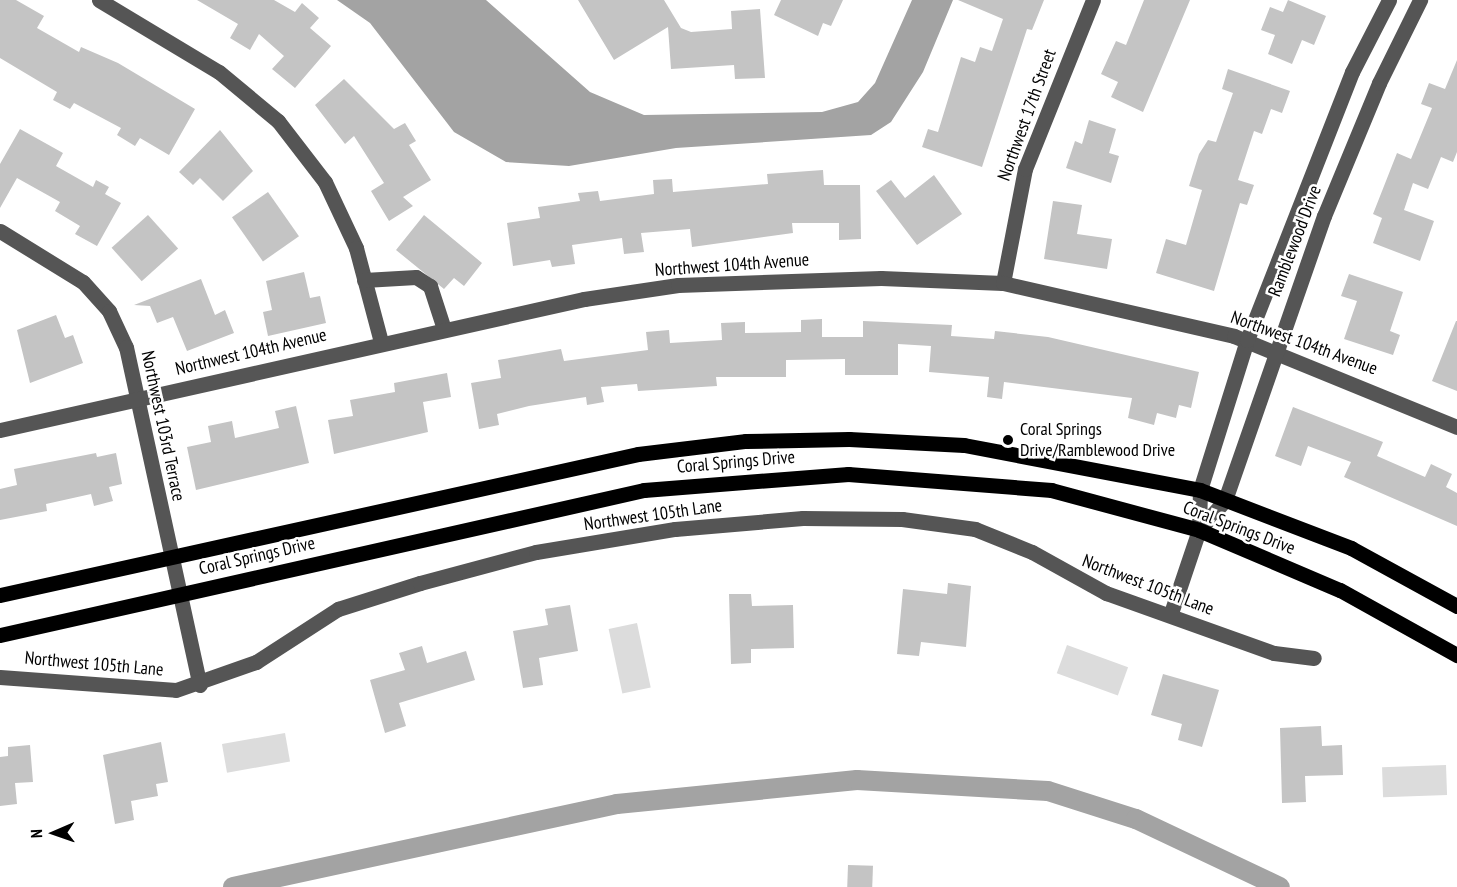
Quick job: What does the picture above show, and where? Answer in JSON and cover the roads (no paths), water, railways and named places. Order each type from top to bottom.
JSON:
[{"type":"main road","name":"Coral Springs Drive","points":[[0,595],[638,454],[746,441],[964,445],[1200,490],[1351,548],[1457,606]]},
{"type":"main road","name":"Coral Springs Drive","points":[[0,635],[644,490],[748,479],[848,474],[960,479],[1051,490],[1199,530],[1340,590],[1457,655]]},
{"type":"street","points":[[99,0],[219,72],[278,121],[325,182],[356,248],[381,342]]},
{"type":"street","name":"Northwest 17th Street","points":[[1003,283],[1025,169],[1093,0]]},
{"type":"street","name":"Ramblewood Drive","points":[[1171,613],[1199,530],[1200,490],[1247,340],[1352,72],[1389,0]]},
{"type":"street","name":"Ramblewood Drive","points":[[1199,530],[1225,500],[1275,350],[1379,83],[1420,0]]},
{"type":"street","name":"Northwest 103rd Terrace","points":[[0,231],[83,282],[109,311],[126,347],[200,685]]},
{"type":"street","points":[[364,280],[416,277],[430,286],[444,329]]},
{"type":"street","name":"Northwest 104th Avenue","points":[[0,430],[444,329],[678,285],[778,279],[1003,283],[1247,340],[1457,427]]},
{"type":"street","name":"Northwest 105th Lane","points":[[0,677],[176,690],[200,685],[256,662],[338,609],[420,583],[536,552],[675,529],[803,518],[902,519],[975,530],[1032,552],[1106,593],[1171,613],[1274,653],[1314,658]]},
{"type":"waterway","points":[[233,887],[617,804],[857,780],[1048,791],[1136,819],[1280,887]]},
{"type":"place","name":"Coral Springs Drive/Ramblewood Drive","points":[[1008,440]]}]
